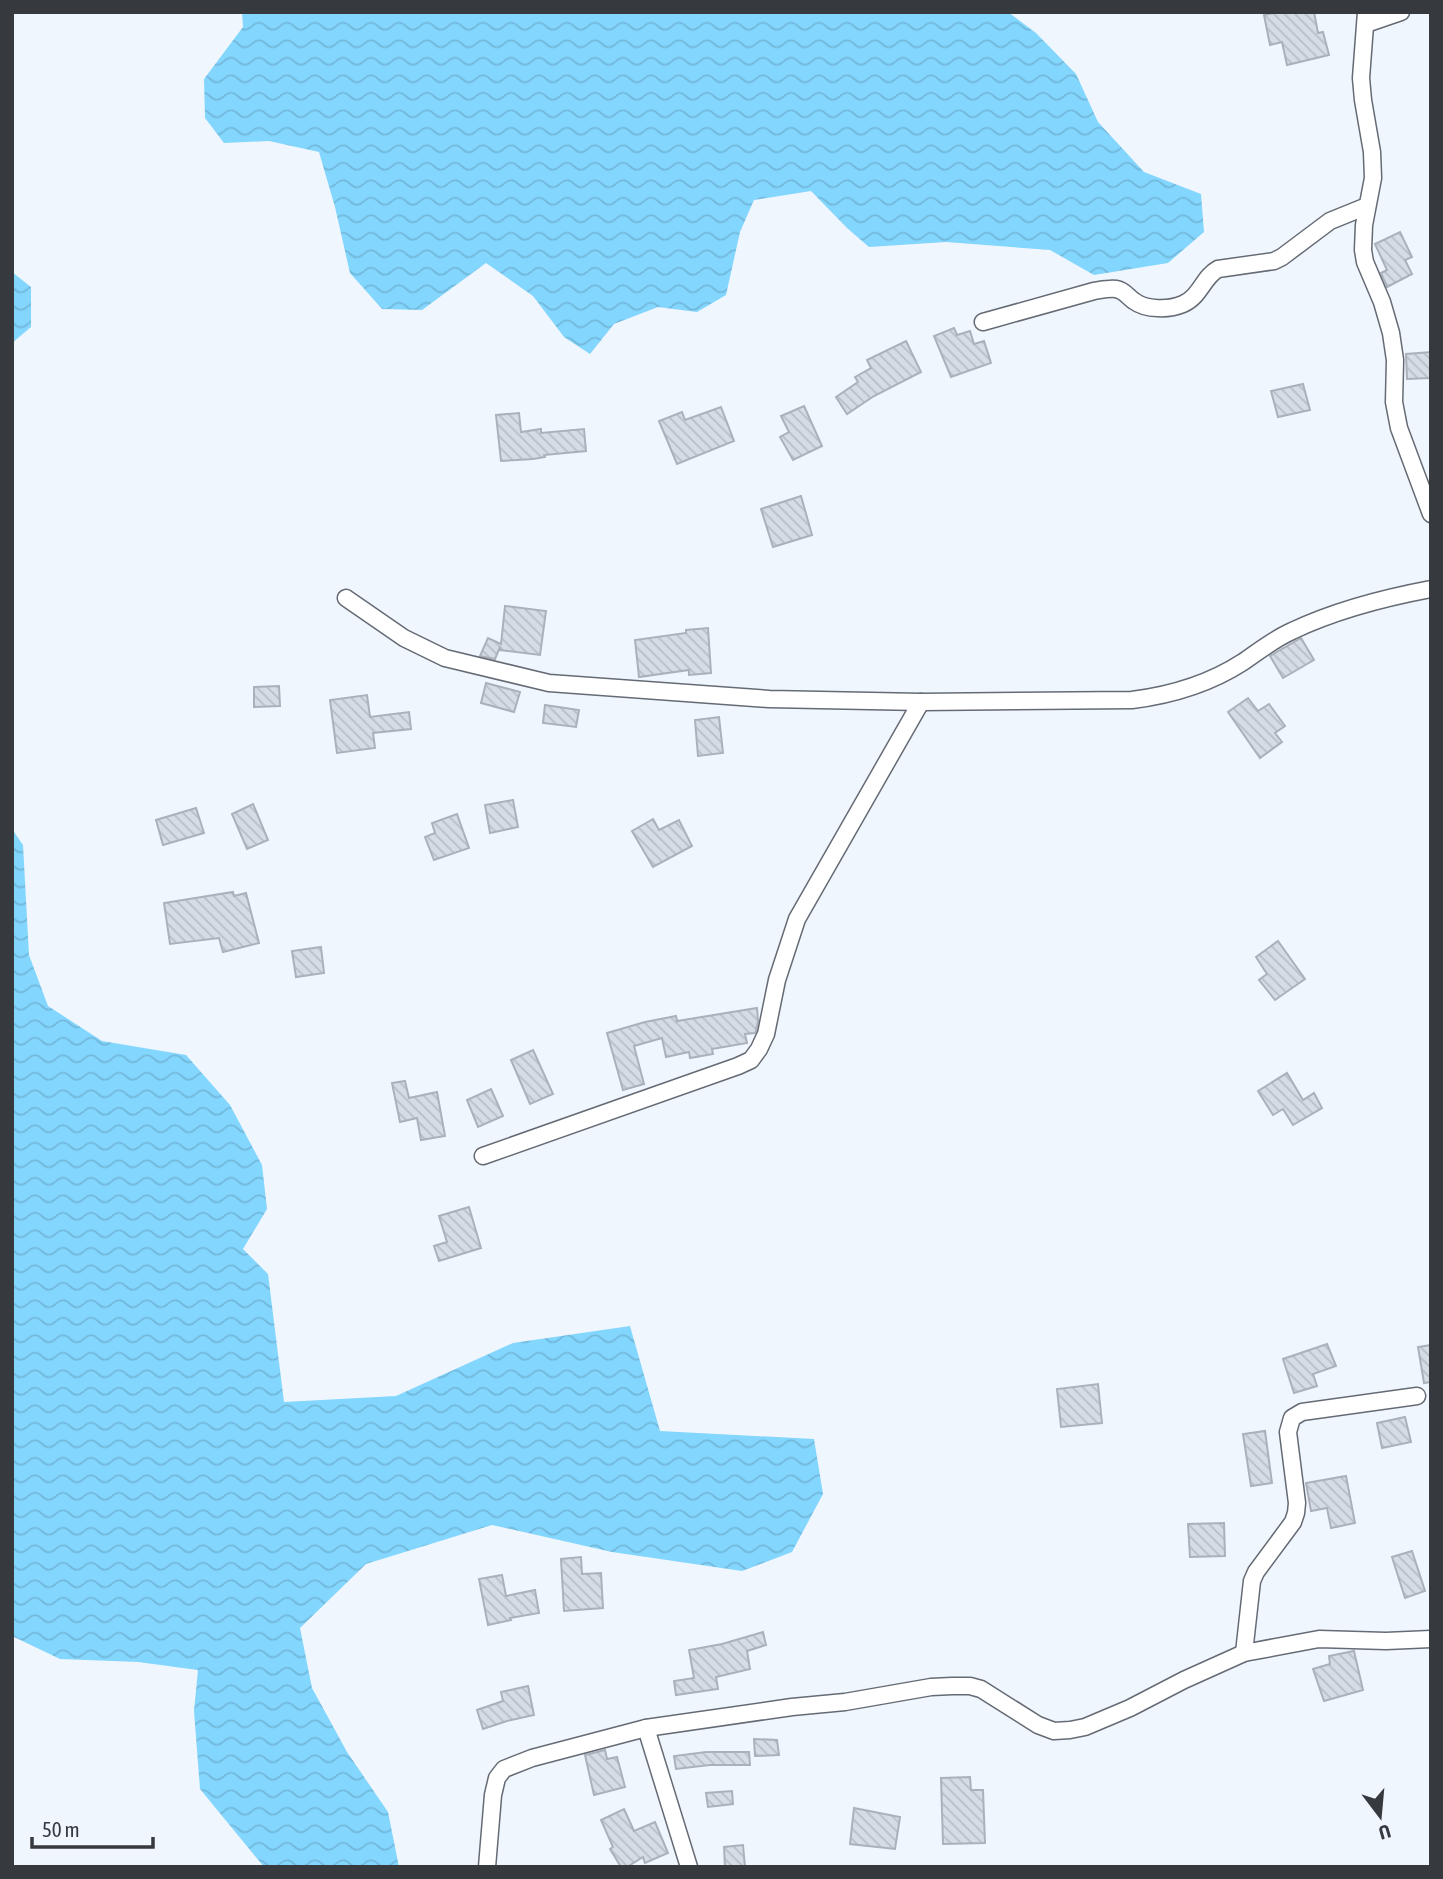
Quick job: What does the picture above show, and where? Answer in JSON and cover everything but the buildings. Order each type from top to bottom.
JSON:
[{"type":"street","points":[[1401,12],[1366,18],[1362,78],[1373,178],[1363,250],[1391,333],[1395,360],[1394,402],[1399,428],[1431,514]]},
{"type":"street","points":[[983,322],[1094,291],[1111,289],[1125,292],[1136,303],[1153,308],[1172,308],[1198,294],[1212,272],[1274,261],[1330,221],[1367,206]]},
{"type":"street","points":[[345,598],[404,638],[445,658],[549,684],[769,699],[921,702],[1156,697],[1206,682],[1292,631],[1345,610],[1388,597],[1431,589]]},
{"type":"street","points":[[483,1156],[751,1060],[766,1034],[777,981],[797,919],[921,702]]},
{"type":"street","points":[[1244,1653],[1252,1581],[1293,1522],[1296,1513],[1288,1432],[1292,1418],[1302,1412],[1416,1396]]},
{"type":"street","points":[[487,1867],[493,1795],[497,1779],[504,1769],[532,1758],[646,1727],[845,1702],[931,1687],[970,1686],[981,1689],[1038,1725],[1054,1731],[1070,1730],[1085,1727],[1244,1653],[1319,1639],[1431,1639]]},
{"type":"street","points":[[646,1727],[689,1867]]},
{"type":"water","points":[[242,12],[1008,12],[1036,33],[1076,74],[1098,122],[1144,172],[1201,194],[1204,232],[1168,263],[1094,275],[1050,250],[946,242],[869,247],[811,191],[754,200],[740,232],[726,295],[697,312],[658,307],[614,324],[590,354],[564,337],[533,296],[486,263],[422,310],[382,309],[350,273],[319,152],[269,141],[224,143],[205,118],[204,79],[243,27]]},
{"type":"water","points":[[12,272],[31,287],[31,327],[12,343]]},
{"type":"water","points":[[12,829],[23,845],[29,955],[48,1006],[102,1041],[186,1055],[230,1105],[262,1165],[267,1209],[243,1249],[268,1274],[284,1402],[396,1396],[513,1343],[630,1326],[660,1431],[814,1439],[823,1494],[792,1552],[742,1571],[612,1552],[492,1525],[366,1564],[300,1628],[312,1688],[347,1752],[388,1812],[399,1867],[264,1867],[200,1789],[194,1711],[198,1670],[138,1662],[60,1659],[12,1636]]}]
